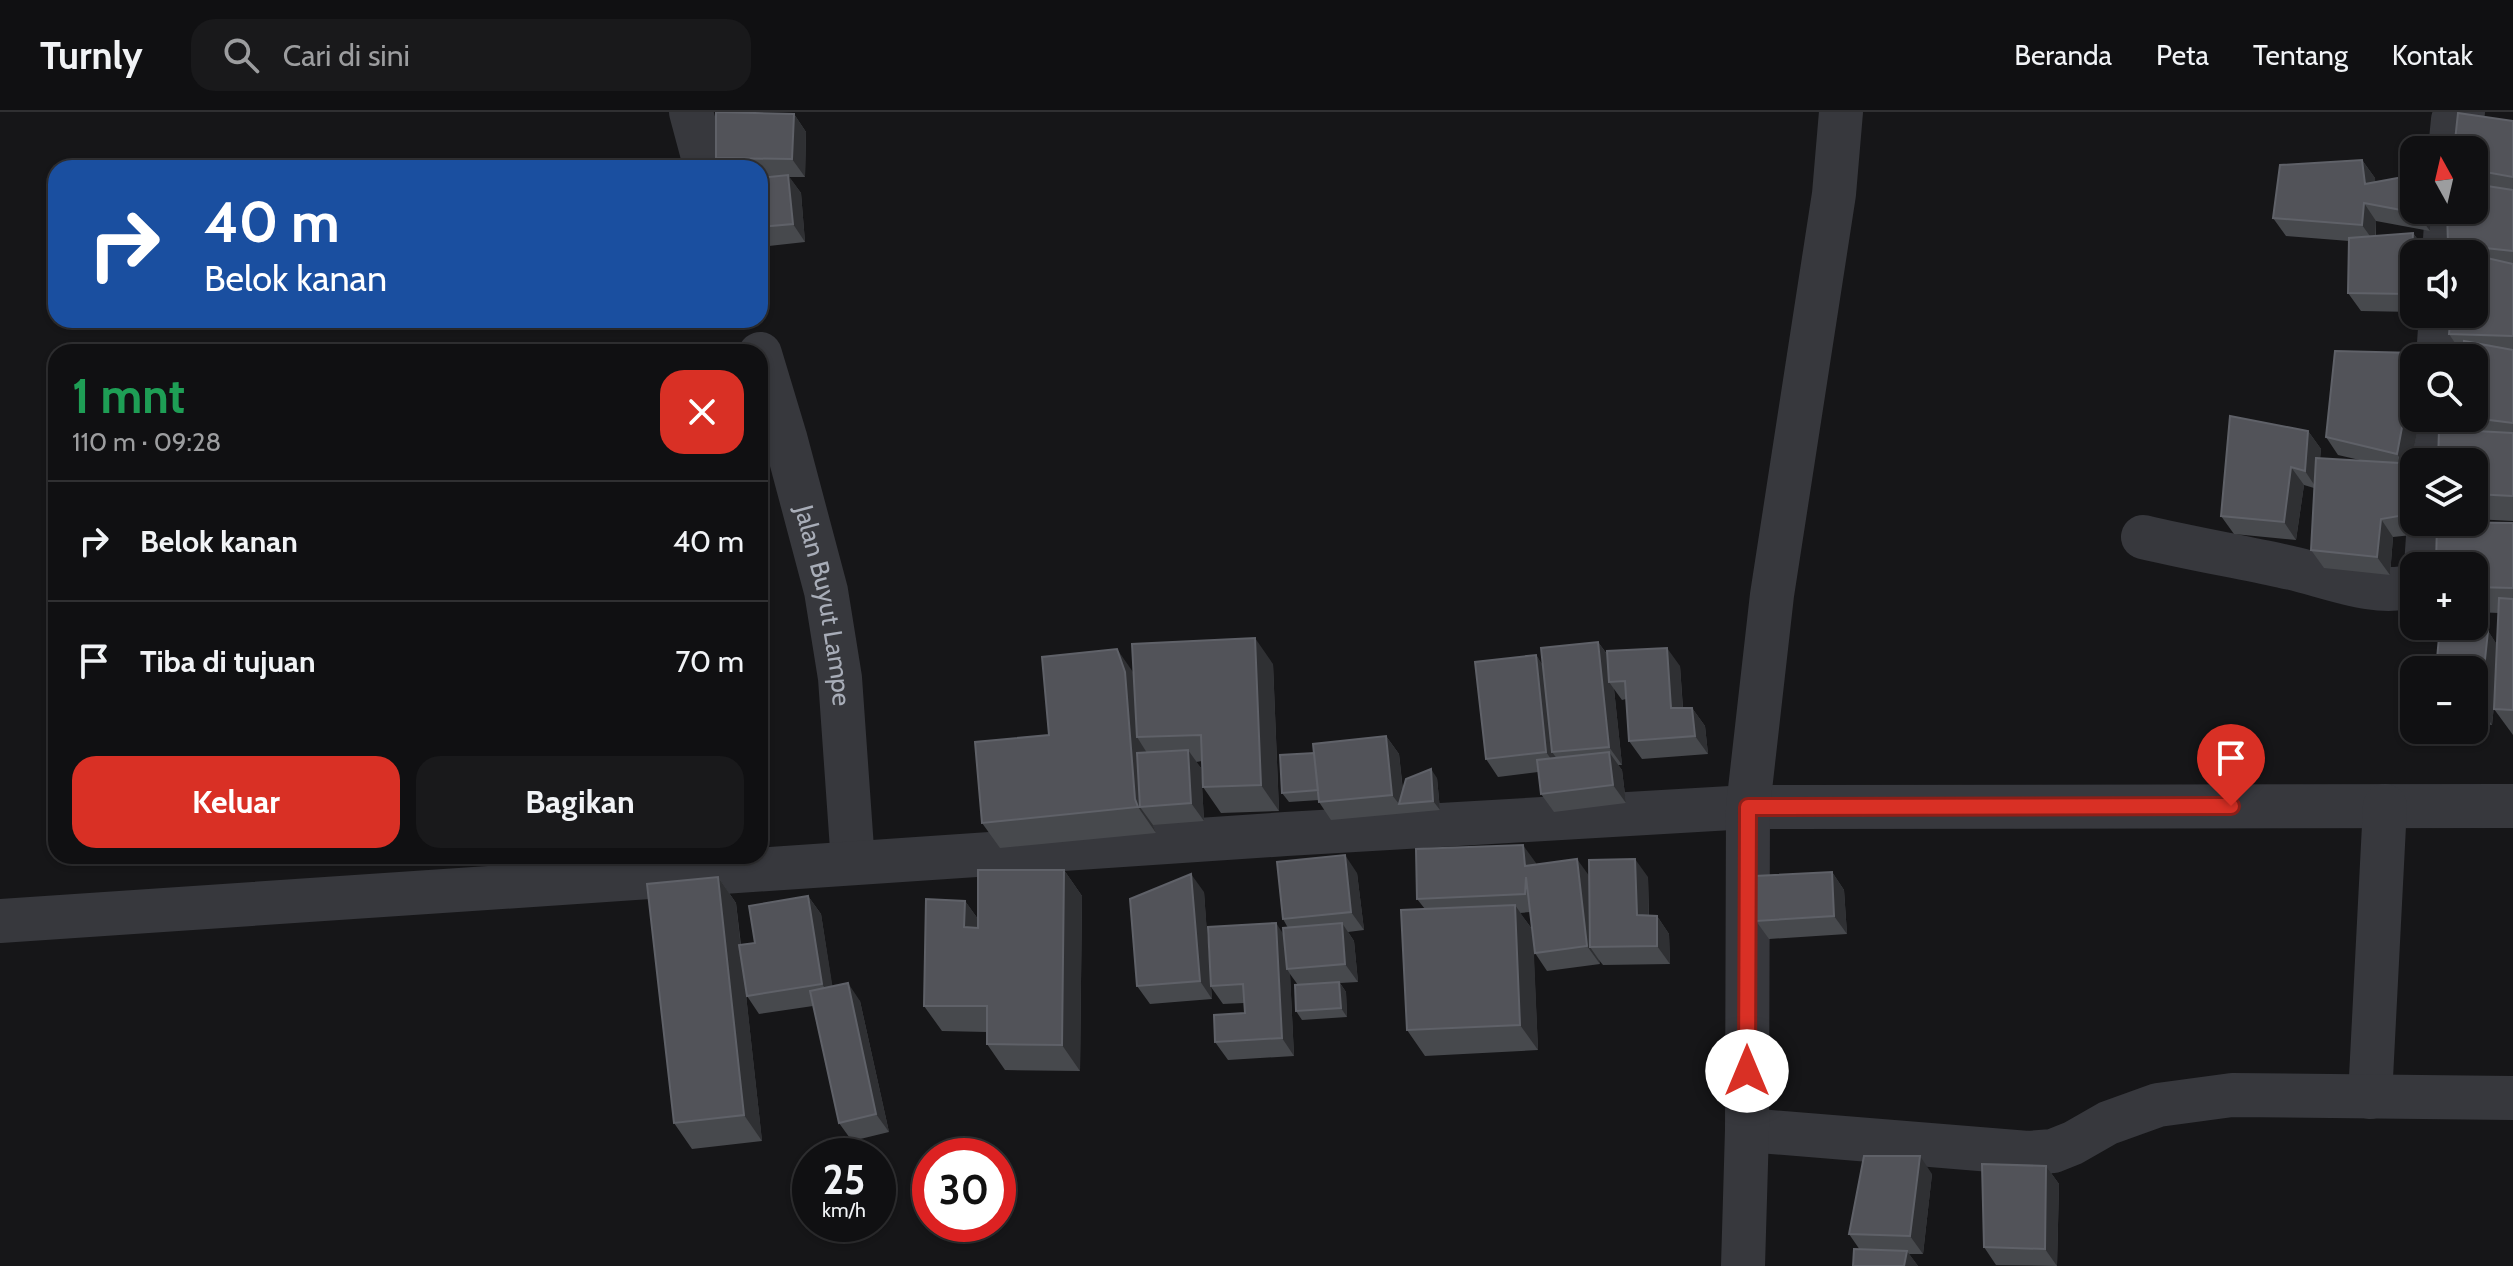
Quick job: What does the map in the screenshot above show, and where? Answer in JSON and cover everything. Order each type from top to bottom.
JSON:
[{"type":"street","points":[[691,112],[704,160]]},
{"type":"street","points":[[1743,1266],[1747,1130],[1748,807],[1772,595],[1832,209],[1841,112]]},
{"type":"street","points":[[2451,136],[2453,120],[2463,112]]},
{"type":"street","name":"Jalan Buyut Lampe","points":[[768,380],[826,591],[840,678],[853,863]]},
{"type":"street","points":[[2440,552],[2445,542],[2454,536]]},
{"type":"street","points":[[2143,537],[2374,588],[2400,589]]},
{"type":"street","points":[[2370,1097],[2385,806]]},
{"type":"street","points":[[0,921],[1318,832],[1748,807],[2513,806]]},
{"type":"street","points":[[1747,1130],[2028,1153],[2053,1151],[2108,1123],[2158,1105],[2232,1095],[2513,1098]]},
{"type":"building","points":[[716,112],[794,114],[792,159],[716,158]]},
{"type":"building","points":[[2458,113],[2513,121],[2513,177],[2488,173],[2488,136],[2456,136]]},
{"type":"building","points":[[2362,160],[2365,184],[2400,178],[2400,210],[2364,203],[2362,225],[2273,218],[2280,165]]},
{"type":"building","points":[[788,175],[793,224],[768,226],[768,177]]},
{"type":"building","points":[[2488,186],[2513,190],[2513,251],[2488,248],[2488,240],[2448,240],[2447,224],[2488,224]]},
{"type":"building","points":[[2413,233],[2413,240],[2400,240],[2400,294],[2348,293],[2349,238]]},
{"type":"building","points":[[2488,258],[2513,264],[2513,336],[2449,334],[2450,328],[2488,328]]},
{"type":"building","points":[[2488,345],[2513,350],[2513,423],[2488,420]]},
{"type":"building","points":[[2335,351],[2400,353],[2401,432],[2397,454],[2326,437]]},
{"type":"building","points":[[2230,416],[2308,431],[2305,471],[2291,467],[2284,522],[2221,516]]},
{"type":"building","points":[[2439,432],[2513,433],[2513,496],[2488,495],[2488,448],[2438,448]]},
{"type":"building","points":[[2316,458],[2399,463],[2399,516],[2381,519],[2377,557],[2311,550]]},
{"type":"building","points":[[2488,523],[2513,523],[2513,588],[2488,587],[2488,552],[2436,552],[2437,536],[2488,536]]},
{"type":"building","points":[[2499,598],[2513,599],[2513,710],[2494,709]]},
{"type":"building","points":[[1255,638],[1261,785],[1203,787],[1201,735],[1137,737],[1132,644]]},
{"type":"building","points":[[2439,640],[2487,640],[2485,656],[2437,656]]},
{"type":"building","points":[[1598,642],[1609,747],[1552,752],[1541,648]]},
{"type":"building","points":[[1667,648],[1671,708],[1692,708],[1695,736],[1629,741],[1625,681],[1609,682],[1607,651]]},
{"type":"building","points":[[1117,649],[1125,672],[1138,807],[982,823],[975,742],[1049,735],[1042,657]]},
{"type":"building","points":[[1536,655],[1546,752],[1486,759],[1475,662]]},
{"type":"building","points":[[1386,736],[1392,795],[1319,802],[1313,744]]},
{"type":"building","points":[[1188,750],[1191,803],[1140,807],[1137,753]]},
{"type":"building","points":[[1609,752],[1613,785],[1541,794],[1537,760]]},
{"type":"building","points":[[1314,753],[1318,790],[1282,793],[1280,755]]},
{"type":"building","points":[[1431,769],[1433,801],[1399,804],[1406,779]]},
{"type":"building","points":[[1523,845],[1525,866],[1577,859],[1587,946],[1535,953],[1526,877],[1525,894],[1417,899],[1416,849]]},
{"type":"building","points":[[1345,855],[1351,912],[1283,919],[1277,862]]},
{"type":"building","points":[[1635,859],[1637,915],[1657,916],[1657,946],[1590,947],[1589,860]]},
{"type":"building","points":[[978,870],[1064,870],[1062,1045],[987,1044],[987,1006],[924,1006],[926,899],[965,901],[964,927],[978,928]]},
{"type":"building","points":[[1832,872],[1834,916],[1756,921],[1755,876]]},
{"type":"building","points":[[1191,874],[1200,981],[1137,986],[1130,899]]},
{"type":"building","points":[[718,877],[744,1115],[674,1123],[647,884]]},
{"type":"building","points":[[808,896],[822,984],[747,996],[739,945],[755,943],[749,906]]},
{"type":"building","points":[[1515,905],[1520,1025],[1407,1030],[1401,910]]},
{"type":"building","points":[[1276,923],[1282,1038],[1215,1042],[1214,1015],[1245,1013],[1243,984],[1211,986],[1208,927]]},
{"type":"building","points":[[1342,923],[1345,964],[1287,969],[1283,928]]},
{"type":"building","points":[[1339,982],[1341,1008],[1296,1011],[1295,985]]},
{"type":"building","points":[[848,983],[876,1114],[839,1123],[810,991]]},
{"type":"building","points":[[1864,1156],[1920,1156],[1910,1236],[1849,1234]]},
{"type":"building","points":[[1982,1164],[2046,1166],[2045,1249],[1984,1247]]},
{"type":"building","points":[[1854,1249],[1907,1251],[1904,1266],[1853,1266]]},
{"type":"route","points":[[1747,1071],[1748,807],[2231,806]]}]
